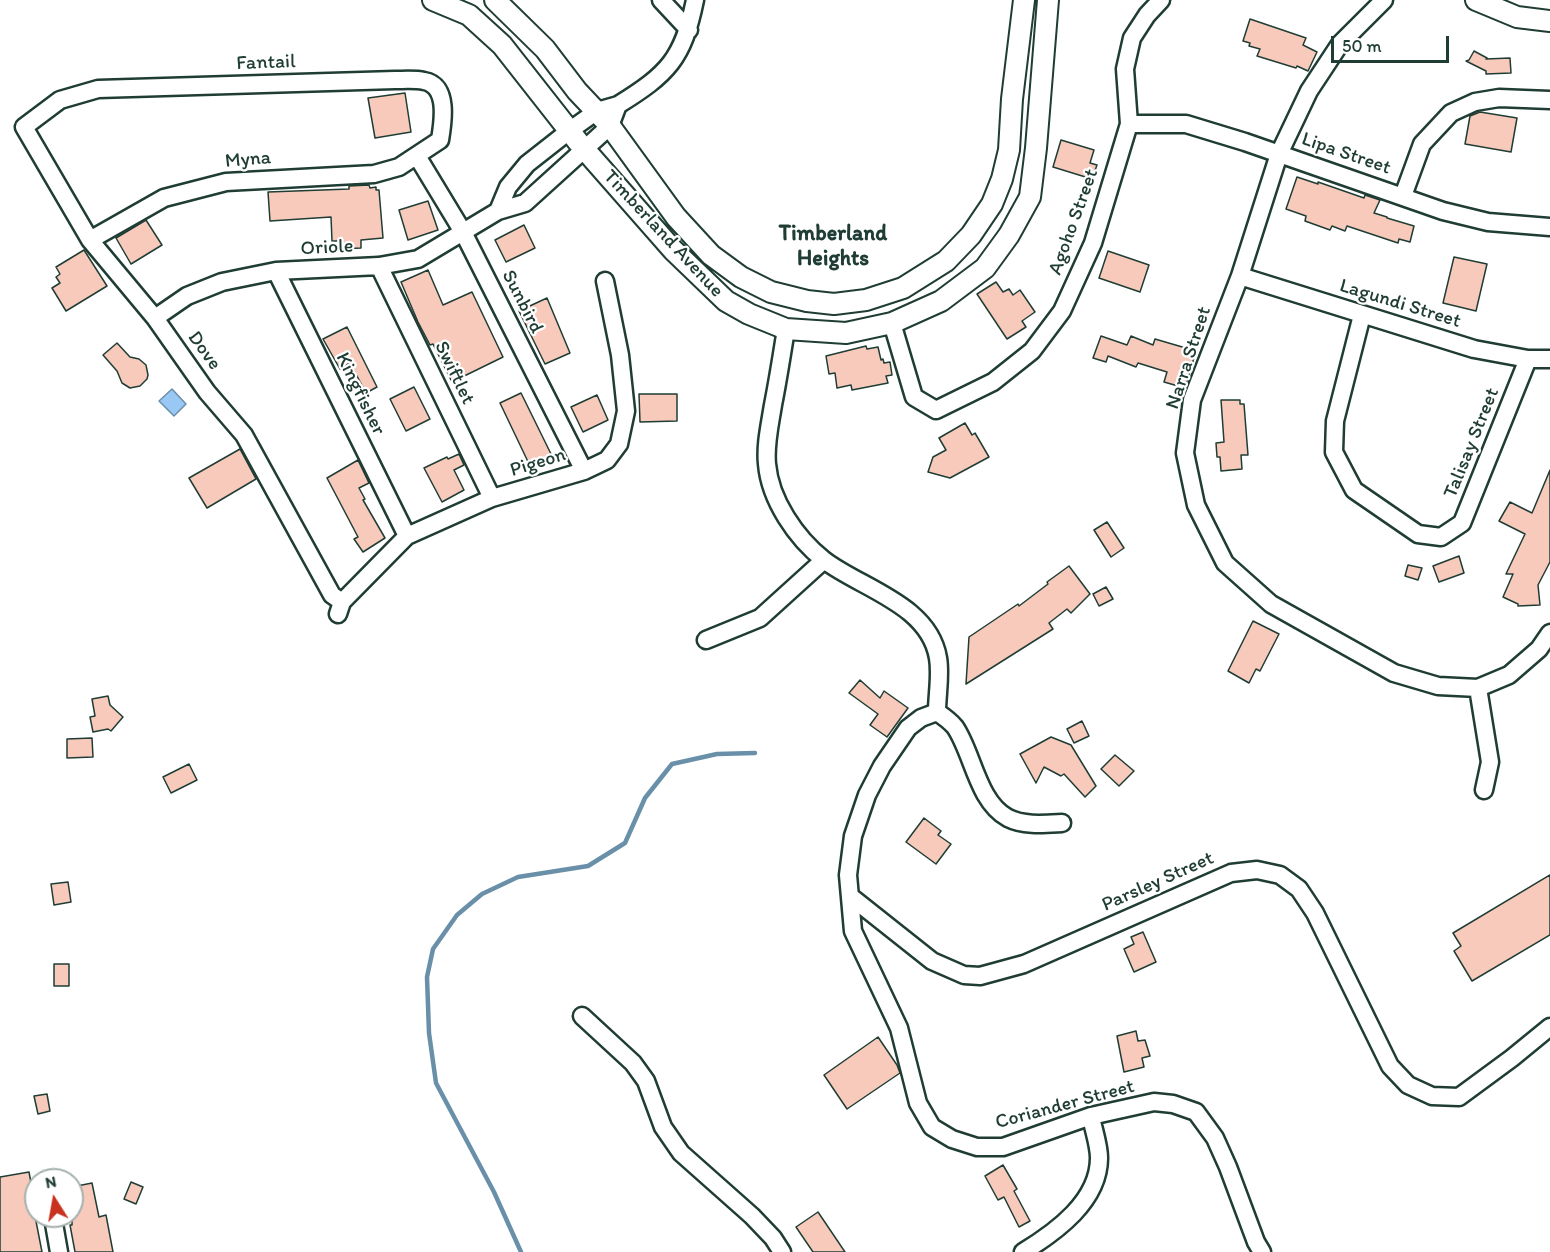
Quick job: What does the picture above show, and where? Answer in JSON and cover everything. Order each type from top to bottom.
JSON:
[{"type":"street","name":"Timberland Avenue","points":[[433,0],[469,15],[502,45],[569,131],[673,250],[726,301],[749,314],[786,329],[846,333],[892,323],[941,302],[985,268],[1009,236],[1030,197],[1048,0]]},
{"type":"street","name":"Timberland Avenue","points":[[495,0],[545,49],[577,91],[603,119],[676,217],[711,255],[741,277],[771,292],[807,302],[834,304],[866,300],[903,288],[946,261],[971,235],[992,204],[1002,179],[1009,150],[1012,99],[1024,0]]},
{"type":"street","points":[[661,0],[689,30]]},
{"type":"street","points":[[498,211],[508,187],[527,164],[569,131],[603,119],[618,105],[648,86],[669,67],[689,30],[695,0]]},
{"type":"street","name":"Agoho Street","points":[[892,323],[914,397],[936,410],[993,382],[1032,351],[1062,312],[1093,243],[1129,124],[1125,69],[1132,38],[1147,15],[1161,0]]},
{"type":"street","name":"Narra Street","points":[[1384,0],[1340,44],[1309,91],[1279,153],[1240,276],[1192,400],[1185,453],[1196,505],[1225,562],[1271,604],[1395,673],[1438,686],[1478,688],[1509,675],[1539,649],[1550,633]]},
{"type":"street","points":[[1476,0],[1517,17],[1550,21]]},
{"type":"street","name":"Fantail","points":[[24,127],[60,100],[98,88],[427,81],[439,92],[444,115],[440,140],[417,156]]},
{"type":"street","points":[[1403,196],[1422,144],[1450,113],[1475,102],[1499,98],[1550,100]]},
{"type":"street","points":[[1012,99],[1039,104]]},
{"type":"street","name":"Oriole","points":[[154,318],[187,296],[222,282],[276,271],[379,266],[418,259],[498,211],[525,203],[584,148],[603,119]]},
{"type":"street","name":"Lipa Street","points":[[1129,124],[1186,124],[1279,153],[1443,211],[1488,222],[1550,227]]},
{"type":"street","name":"Dove","points":[[24,127],[90,240],[154,318],[207,392],[244,435],[340,608]]},
{"type":"street","name":"Sunbird","points":[[417,156],[463,232],[584,471]]},
{"type":"street","name":"Myna","points":[[90,240],[164,198],[226,182],[374,174],[399,167],[417,156]]},
{"type":"street","name":"Swiftlet","points":[[379,266],[492,498]]},
{"type":"street","name":"Kingfisher","points":[[276,271],[407,536]]},
{"type":"street","name":"Lagundi Street","points":[[1240,276],[1474,349],[1528,359],[1550,359]]},
{"type":"street","name":"Pigeon","points":[[340,608],[407,536],[492,498],[584,471],[607,460],[620,444],[626,411],[620,354],[606,281]]},
{"type":"street","name":"Talisay Street","points":[[1362,315],[1335,421],[1334,452],[1354,490],[1418,534],[1441,537],[1462,523],[1528,359]]},
{"type":"street","points":[[786,329],[770,427],[767,464],[773,490],[791,526],[824,560],[894,600],[920,622],[938,657],[937,712],[954,726],[977,779],[991,802],[1007,818],[1028,824],[1062,823]]},
{"type":"street","points":[[706,640],[760,618],[824,560]]},
{"type":"street","points":[[1478,688],[1490,762],[1484,790]]},
{"type":"street","name":"Coriander Street","points":[[937,712],[921,718],[908,728],[882,766],[867,795],[853,836],[848,875],[853,931],[899,1028],[918,1103],[932,1127],[952,1139],[976,1147],[1003,1146],[1091,1116],[1154,1102],[1173,1104],[1196,1112],[1220,1148],[1255,1249]]},
{"type":"street","name":"Parsley Street","points":[[850,896],[932,961],[964,975],[980,976],[1024,964],[1231,873],[1257,870],[1280,875],[1299,889],[1315,913],[1390,1066],[1408,1085],[1432,1096],[1459,1097],[1512,1059],[1550,1027]]},
{"type":"street","points":[[582,1016],[633,1064],[646,1081],[663,1127],[681,1153],[752,1216],[773,1238],[782,1252]]},
{"type":"street","points":[[1023,1252],[1048,1237],[1075,1214],[1095,1179],[1099,1157],[1091,1116]]},
{"type":"street","points":[[55,1228],[59,1252]]},
{"type":"water","points":[[172,389],[186,404],[174,416],[159,401]]},
{"type":"building","points":[[1250,19],[1306,38],[1303,45],[1317,52],[1308,71],[1257,56],[1260,49],[1249,46],[1250,43],[1243,41]]},
{"type":"building","points":[[1474,51],[1486,59],[1510,58],[1511,73],[1486,74],[1486,71],[1466,61]]},
{"type":"building","points":[[405,93],[411,132],[375,138],[368,98]]},
{"type":"building","points":[[1480,112],[1517,118],[1511,152],[1465,144],[1470,116]]},
{"type":"building","points":[[1061,140],[1094,150],[1090,163],[1097,165],[1092,179],[1053,167]]},
{"type":"building","points":[[1297,177],[1364,198],[1365,195],[1380,200],[1374,213],[1414,226],[1410,242],[1399,239],[1398,243],[1347,226],[1345,231],[1332,226],[1330,230],[1305,221],[1306,216],[1286,209]]},
{"type":"building","points":[[369,185],[370,188],[376,187],[376,190],[379,190],[383,238],[361,240],[361,248],[339,249],[339,241],[332,241],[331,217],[270,221],[268,192],[349,189],[349,186]]},
{"type":"building","points":[[428,201],[438,230],[408,240],[399,210]]},
{"type":"building","points":[[146,220],[162,245],[131,264],[116,238]]},
{"type":"building","points":[[524,225],[535,248],[506,262],[495,240]]},
{"type":"building","points":[[84,250],[107,286],[66,311],[52,288],[60,283],[56,277],[60,274],[56,267]]},
{"type":"building","points":[[1108,251],[1149,265],[1140,292],[1099,278]]},
{"type":"building","points":[[1454,257],[1487,264],[1476,311],[1443,303]]},
{"type":"building","points":[[428,270],[443,305],[472,292],[503,357],[452,382],[433,344],[430,345],[418,322],[401,282]]},
{"type":"building","points":[[996,282],[1003,292],[1009,289],[1013,295],[1020,290],[1035,312],[1022,321],[1026,327],[1007,339],[977,294]]},
{"type":"building","points":[[547,298],[570,353],[545,364],[519,311]]},
{"type":"building","points":[[347,327],[377,387],[366,393],[350,363],[340,369],[323,339]]},
{"type":"building","points":[[1101,336],[1127,345],[1131,336],[1153,345],[1155,339],[1196,351],[1185,388],[1164,382],[1167,372],[1138,363],[1136,367],[1108,356],[1106,362],[1093,358]]},
{"type":"building","points":[[117,343],[130,357],[139,359],[146,365],[147,379],[140,386],[130,388],[122,383],[117,371],[103,355]]},
{"type":"building","points":[[866,346],[867,349],[878,347],[881,360],[883,359],[884,363],[890,362],[892,375],[886,376],[888,383],[852,390],[851,385],[837,388],[835,373],[829,374],[826,356]]},
{"type":"building","points":[[414,387],[430,419],[406,431],[390,399]]},
{"type":"building","points":[[521,393],[553,458],[531,468],[500,403]]},
{"type":"building","points":[[639,394],[677,394],[677,421],[640,422]]},
{"type":"building","points":[[597,395],[608,420],[583,432],[571,407]]},
{"type":"building","points":[[1221,400],[1240,400],[1240,404],[1244,404],[1248,455],[1241,455],[1242,469],[1221,471],[1216,443],[1224,442]]},
{"type":"building","points":[[965,423],[972,435],[975,433],[989,457],[950,478],[928,472],[933,457],[946,450],[939,438]]},
{"type":"building","points":[[240,449],[256,479],[207,508],[189,478]]},
{"type":"building","points":[[459,454],[464,465],[454,470],[464,490],[442,502],[424,468]]},
{"type":"building","points":[[358,460],[369,483],[359,488],[365,499],[363,500],[385,538],[363,552],[354,539],[358,537],[327,478]]},
{"type":"building","points":[[1550,470],[1550,562],[1538,585],[1540,605],[1518,606],[1503,597],[1513,574],[1506,574],[1525,534],[1499,521],[1510,502],[1532,513]]},
{"type":"building","points":[[1107,522],[1124,548],[1111,557],[1094,530]]},
{"type":"building","points":[[1459,556],[1464,573],[1439,582],[1433,566]]},
{"type":"building","points":[[1408,565],[1422,568],[1418,580],[1405,576]]},
{"type":"building","points":[[1069,566],[1090,594],[1071,613],[1067,609],[1049,623],[1053,629],[966,684],[969,637],[1018,604],[1019,606]]},
{"type":"building","points":[[1106,587],[1113,599],[1099,606],[1093,594]]},
{"type":"building","points":[[1253,621],[1279,634],[1260,671],[1256,669],[1249,683],[1228,671]]},
{"type":"building","points":[[860,680],[880,698],[884,691],[908,708],[887,737],[870,725],[878,714],[849,693]]},
{"type":"building","points":[[108,696],[110,705],[123,717],[111,731],[108,729],[93,732],[90,717],[95,716],[92,699]]},
{"type":"building","points":[[1082,721],[1089,736],[1074,743],[1067,729]]},
{"type":"building","points":[[1051,737],[1071,745],[1096,786],[1085,797],[1064,774],[1061,776],[1044,767],[1036,783],[1020,754]]},
{"type":"building","points":[[92,738],[93,757],[67,758],[67,739]]},
{"type":"building","points":[[1115,755],[1134,771],[1119,786],[1101,769]]},
{"type":"building","points":[[189,764],[197,780],[171,793],[163,777]]},
{"type":"building","points":[[924,818],[941,831],[938,835],[951,844],[936,864],[906,842]]},
{"type":"building","points":[[1550,875],[1550,935],[1472,981],[1454,951],[1461,946],[1453,933]]},
{"type":"building","points":[[68,882],[71,902],[54,905],[51,884]]},
{"type":"building","points":[[1143,932],[1156,962],[1134,972],[1124,949],[1134,944],[1131,937]]},
{"type":"building","points":[[54,964],[69,964],[69,986],[54,986]]},
{"type":"building","points":[[1136,1031],[1138,1041],[1145,1040],[1150,1056],[1142,1058],[1144,1067],[1124,1072],[1117,1036]]},
{"type":"building","points":[[878,1037],[900,1073],[847,1109],[824,1075]]},
{"type":"building","points":[[47,1094],[50,1111],[38,1114],[34,1096]]},
{"type":"building","points":[[1003,1165],[1017,1189],[1014,1191],[1030,1221],[1019,1227],[1004,1197],[998,1200],[985,1176]]},
{"type":"building","points":[[24,1173],[24,1228],[37,1228],[42,1252],[0,1252],[0,1177]]},
{"type":"building","points":[[131,1182],[143,1187],[136,1204],[124,1199]]},
{"type":"building","points":[[92,1183],[99,1217],[106,1215],[113,1252],[75,1252],[71,1228],[84,1228],[84,1185]]},
{"type":"building","points":[[818,1212],[845,1252],[813,1252],[796,1227]]},
{"type":"waterway","points":[[521,1252],[494,1192],[436,1083],[429,1033],[427,977],[433,949],[457,915],[482,894],[518,877],[588,866],[625,843],[645,798],[672,764],[717,754],[755,753]]},
{"type":"district","name":"Timberland Heights","points":[[833,246]]}]
